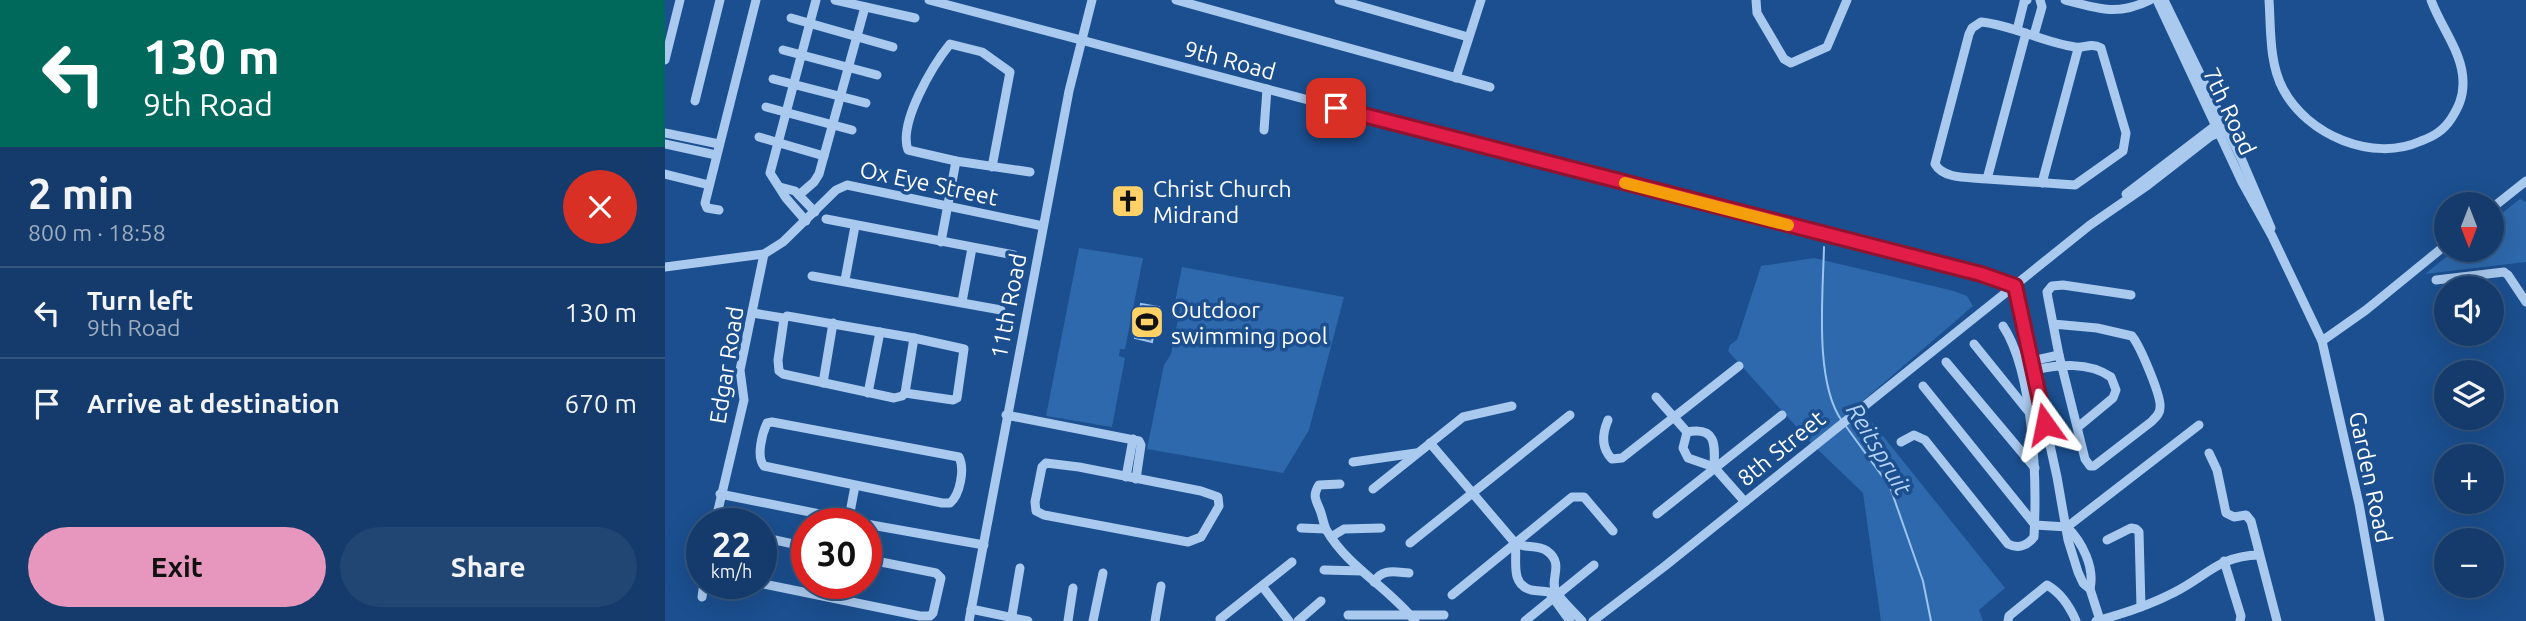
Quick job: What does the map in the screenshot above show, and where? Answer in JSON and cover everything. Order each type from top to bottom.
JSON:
[{"type":"street","points":[[665,60],[668,30],[680,0]]},
{"type":"street","points":[[695,101],[720,0]]},
{"type":"street","points":[[719,210],[706,207],[709,185],[756,0]]},
{"type":"street","points":[[806,220],[786,198],[770,173],[816,0]]},
{"type":"street","points":[[835,0],[915,18]]},
{"type":"street","name":"9th Road","points":[[929,0],[1981,274],[2015,286]]},
{"type":"street","name":"11th Road","points":[[969,621],[1043,226],[1092,0]]},
{"type":"street","points":[[1176,0],[1490,87]]},
{"type":"street","points":[[1339,0],[1468,37]]},
{"type":"street","points":[[1456,78],[1481,0]]},
{"type":"street","points":[[1756,0],[1757,13],[1784,59],[1791,63],[1827,47],[1847,0]]},
{"type":"street","points":[[1987,179],[2025,33],[2024,2],[2027,0]]},
{"type":"street","points":[[2025,33],[2042,7],[2041,0]]},
{"type":"street","points":[[2065,0],[2113,10],[2129,9],[2150,0]]},
{"type":"street","name":"7th Road","points":[[2157,0],[2220,127]]},
{"type":"street","name":"7th Road","points":[[2164,0],[2252,202],[2272,236],[2322,341]]},
{"type":"street","points":[[2269,0],[2276,71],[2291,102],[2312,123],[2336,137],[2369,148],[2385,149],[2403,147],[2433,136],[2445,128],[2461,100],[2463,82],[2459,58],[2431,0]]},
{"type":"street","points":[[799,195],[816,180],[865,7]]},
{"type":"street","points":[[791,18],[893,47]]},
{"type":"street","points":[[2042,183],[2078,48],[2095,44],[2104,52],[2126,134],[2126,146],[2119,155],[2080,184],[2067,186],[1940,172],[1935,158],[1972,28],[1981,22],[2078,48]]},
{"type":"street","points":[[992,167],[1010,72],[982,52],[952,43],[912,106],[906,138],[908,150],[956,161],[992,167],[1030,172]]},
{"type":"street","points":[[783,50],[877,75]]},
{"type":"street","points":[[773,79],[866,103]]},
{"type":"street","points":[[1264,130],[1267,89]]},
{"type":"street","points":[[766,107],[852,131]]},
{"type":"street","name":"8th Street","points":[[1593,621],[2090,225],[2220,127]]},
{"type":"street","points":[[665,133],[719,144]]},
{"type":"street","points":[[759,137],[824,156]]},
{"type":"street","points":[[665,144],[716,155]]},
{"type":"street","points":[[941,242],[956,161]]},
{"type":"street","points":[[665,174],[709,185]]},
{"type":"street","points":[[2504,198],[2526,181]]},
{"type":"street","name":"Ox Eye Street","points":[[665,267],[764,254],[783,242],[836,190],[847,186],[1043,226]]},
{"type":"street","points":[[780,187],[795,191],[815,212]]},
{"type":"street","points":[[826,219],[1014,255]]},
{"type":"street","points":[[845,280],[855,226]]},
{"type":"street","points":[[961,302],[972,248]]},
{"type":"street","name":"Edgar Road","points":[[718,508],[744,400],[740,370],[764,254]]},
{"type":"street","points":[[2322,341],[2366,310],[2434,255]]},
{"type":"street","points":[[2468,276],[2501,272],[2508,275],[2522,291],[2526,302]]},
{"type":"street","points":[[812,276],[1001,310]]},
{"type":"street","points":[[2015,286],[2067,527],[2076,536],[2090,567],[2090,589],[2097,620],[2119,618],[2176,591],[2224,561],[2240,556],[2259,555]]},
{"type":"street","points":[[2053,324],[2097,328],[2132,337],[2140,350],[2160,404],[2158,416],[2094,466],[2090,466],[2085,459],[2059,355],[2053,324],[2047,293],[2052,286],[2091,288],[2131,295]]},
{"type":"street","points":[[754,311],[834,323],[964,349],[957,398],[953,400],[905,393],[894,398],[788,376],[779,371],[778,360],[784,317]]},
{"type":"street","points":[[823,383],[834,323]]},
{"type":"street","points":[[1901,442],[1914,435],[1925,440],[2008,544],[2018,546],[2035,537],[2035,468],[2029,413],[2014,342],[2003,326]]},
{"type":"street","points":[[868,393],[880,332]]},
{"type":"street","points":[[905,393],[914,338]]},
{"type":"street","name":"Garden Road","points":[[2322,341],[2359,504],[2380,621]]},
{"type":"street","points":[[1974,344],[2029,413]]},
{"type":"street","points":[[2032,366],[2059,355]]},
{"type":"street","points":[[1946,362],[2035,468]]},
{"type":"street","points":[[2032,366],[2063,365],[2100,371],[2111,377],[2115,386],[2113,398],[2078,427]]},
{"type":"street","points":[[1608,421],[1603,441],[1608,455],[1617,460],[1739,366]]},
{"type":"street","points":[[1923,386],[2035,524],[2067,527],[2199,425]]},
{"type":"street","points":[[1656,397],[1687,432]]},
{"type":"street","points":[[1373,489],[1463,417],[1512,406]]},
{"type":"street","points":[[1006,415],[1137,442],[1131,478]]},
{"type":"street","points":[[1410,544],[1570,415]]},
{"type":"street","points":[[1657,514],[1783,415]]},
{"type":"street","points":[[767,423],[953,455],[961,461],[957,496],[950,503],[855,486],[764,467],[759,459],[767,423]]},
{"type":"street","points":[[1687,432],[1703,431],[1712,437],[1715,447],[1714,467]]},
{"type":"street","points":[[1687,432],[1683,448],[1688,458],[1692,462],[1714,467],[1745,502]]},
{"type":"street","points":[[1430,443],[1515,543],[1523,547],[1541,548],[1550,554],[1556,565],[1555,596],[1570,621]]},
{"type":"street","points":[[1353,463],[1417,453]]},
{"type":"street","points":[[2209,453],[2217,470],[2226,513],[2234,517],[2243,514],[2249,517],[2277,621]]},
{"type":"street","points":[[1046,464],[1068,465],[1131,478],[1201,491],[1218,497],[1219,506],[1201,537],[1188,542],[1049,516],[1036,511],[1035,502],[1041,471],[1046,464]]},
{"type":"street","points":[[1340,484],[1319,485],[1316,491],[1315,502],[1325,528],[1361,570],[1413,619]]},
{"type":"street","points":[[851,508],[855,486]]},
{"type":"street","points":[[720,494],[791,509]]},
{"type":"street","points":[[1452,595],[1567,501],[1577,496],[1584,497],[1613,531]]},
{"type":"street","points":[[882,526],[983,545]]},
{"type":"street","points":[[1301,528],[1325,528]]},
{"type":"street","points":[[1331,537],[1344,530],[1381,528]]},
{"type":"street","points":[[2107,540],[2131,528],[2139,532],[2141,607]]},
{"type":"street","points":[[1515,543],[1516,573],[1522,584],[1532,590],[1546,591],[1555,596],[1582,621]]},
{"type":"street","points":[[2224,561],[2241,616],[2240,621]]},
{"type":"street","points":[[839,599],[930,616],[941,578],[936,573],[882,562]]},
{"type":"street","points":[[1220,620],[1292,562]]},
{"type":"street","points":[[1525,621],[1594,565]]},
{"type":"street","points":[[1011,619],[1020,568]]},
{"type":"street","points":[[1324,570],[1361,570]]},
{"type":"street","points":[[1374,582],[1377,576],[1384,572],[1409,573]]},
{"type":"street","points":[[1093,621],[1103,573]]},
{"type":"street","points":[[2008,621],[2009,616],[2046,585],[2055,590],[2070,607],[2076,621]]},
{"type":"street","points":[[1154,621],[1161,586]]},
{"type":"street","points":[[1262,586],[1289,621]]},
{"type":"street","points":[[1068,621],[1073,588]]},
{"type":"street","points":[[1298,621],[1321,601]]},
{"type":"street","points":[[971,609],[1028,621]]},
{"type":"street","points":[[1348,615],[1413,619],[1444,615]]},
{"type":"shaded area","points":[[2520,199],[2526,202],[2526,262],[2425,274],[2440,262],[2504,262],[2504,212]]},
{"type":"shaded area","points":[[1079,248],[1143,258],[1125,349],[1120,349],[1119,356],[1125,358],[1112,427],[1046,416]]},
{"type":"shaded area","name":"Reitspruit","points":[[1814,258],[1954,291],[1967,296],[1973,306],[1858,405],[2005,588],[1979,610],[1983,621],[1881,621],[1863,493],[1811,443],[1728,351],[1730,345],[1737,340],[1761,266]]},
{"type":"shaded area","points":[[1182,267],[1344,297],[1309,430],[1283,473],[1147,449],[1164,365],[1171,354],[1181,304],[1175,302]]},
{"type":"shaded area","name":"Outdoor swimming pool","points":[[1141,304],[1159,307],[1152,342],[1135,338]]},
{"type":"waterway","name":"Reitspruit","points":[[1824,247],[1824,361],[1827,384],[1842,421]]},
{"type":"waterway","name":"Reitspruit","points":[[1845,425],[1890,487],[1923,581],[1931,621]]},
{"type":"slow traffic","points":[[1625,183],[1788,225]]},
{"type":"place","name":"Christ Church Midrand","points":[[1128,201]]},
{"type":"place","name":"Outdoor swimming pool","points":[[1147,322]]},
{"type":"route","points":[[1336,108],[1981,274],[2015,286],[2045,424]]}]
